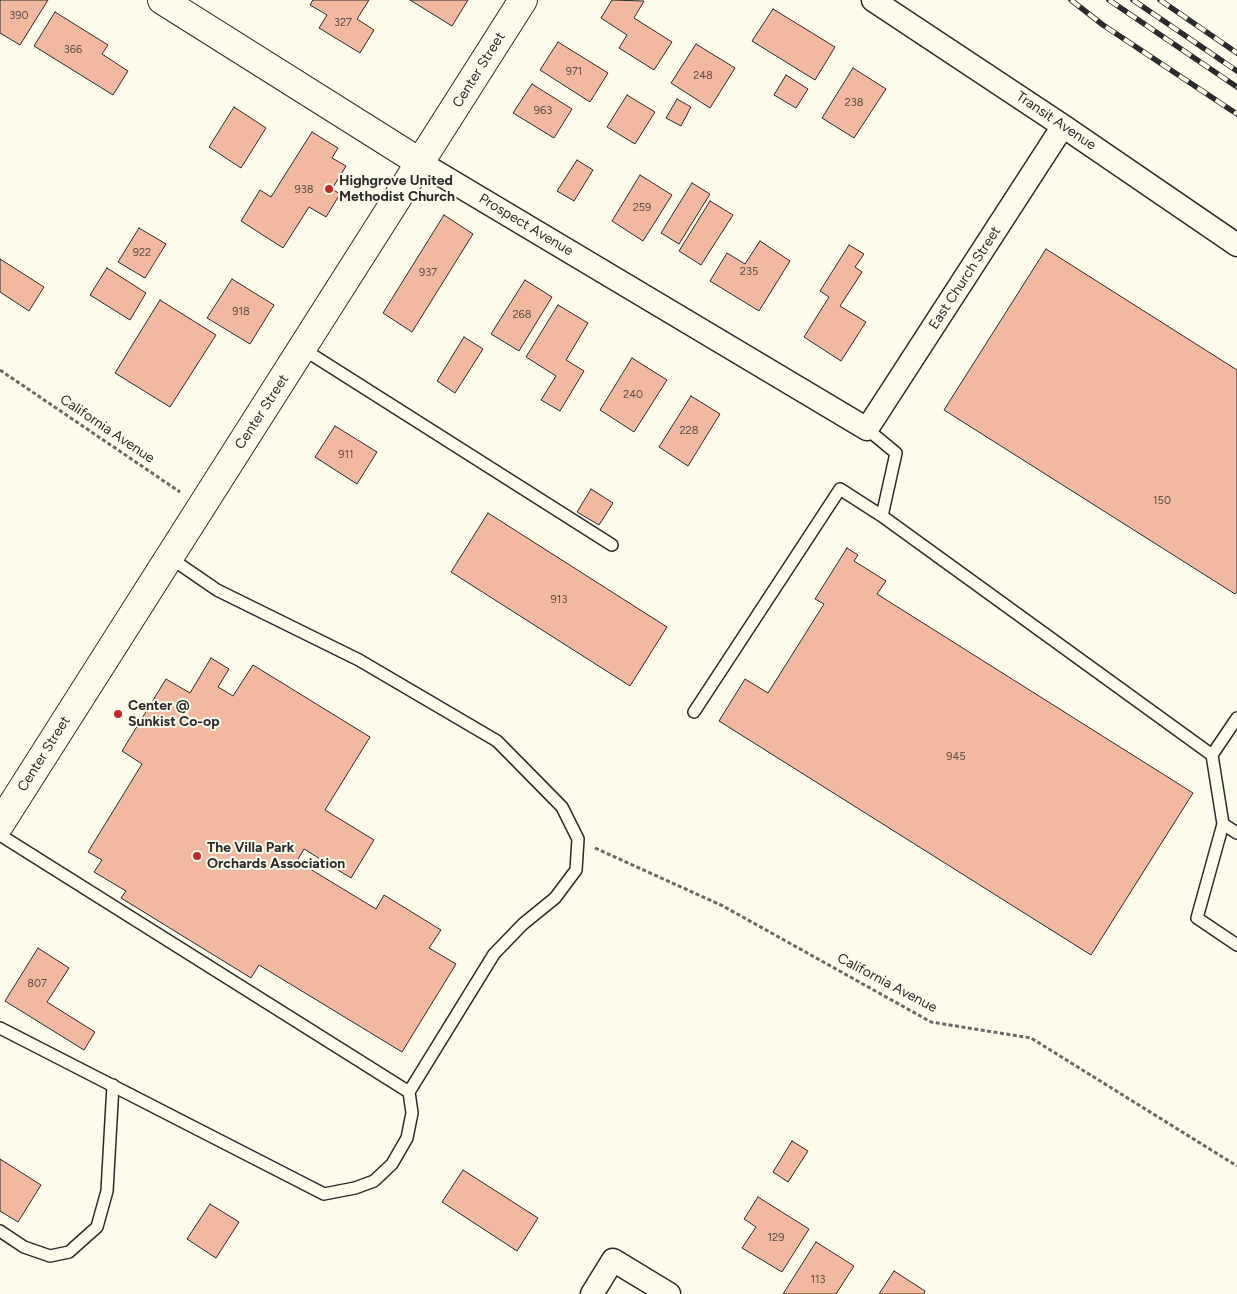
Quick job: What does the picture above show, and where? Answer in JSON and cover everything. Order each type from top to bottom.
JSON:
[{"type":"main road","name":"Prospect Avenue","points":[[162,0],[421,163]]},
{"type":"main road","name":"Center Street","points":[[0,824],[523,0]]},
{"type":"street","name":"Transit Avenue","points":[[873,0],[1063,126],[1237,245]]},
{"type":"street","name":"East Church Street","points":[[867,429],[1063,126]]},
{"type":"street","name":"Prospect Avenue","points":[[421,163],[867,429]]},
{"type":"street","points":[[592,1294],[614,1260],[669,1294]]},
{"type":"lane","points":[[303,349],[612,545]]},
{"type":"lane","points":[[867,429],[896,453],[882,516]]},
{"type":"lane","points":[[694,712],[840,489],[882,516],[1212,755]]},
{"type":"lane","points":[[0,1028],[113,1084],[324,1194],[355,1188],[374,1181],[392,1164],[407,1138],[412,1113],[409,1092],[494,954],[523,924],[555,898],[576,870],[578,840],[562,807],[497,741],[359,660],[217,590],[169,557]]},
{"type":"lane","points":[[1237,718],[1212,755],[1223,824],[1197,918],[1237,945]]},
{"type":"lane","points":[[1223,824],[1237,833]]},
{"type":"lane","points":[[0,835],[409,1092]]},
{"type":"lane","points":[[0,1231],[24,1247],[50,1256],[69,1252],[97,1227],[107,1191],[113,1084]]},
{"type":"path","name":"California Avenue","points":[[0,370],[201,507]]},
{"type":"path","name":"California Avenue","points":[[578,840],[723,906],[931,1022],[1031,1038],[1237,1166]]},
{"type":"building","points":[[0,0],[48,0],[20,45],[0,33]]},
{"type":"building","points":[[313,0],[369,0],[357,19],[374,30],[360,53],[319,28],[327,15],[310,5]]},
{"type":"building","points":[[410,0],[468,0],[452,26]]},
{"type":"building","points":[[612,0],[644,1],[634,18],[672,42],[654,70],[619,48],[627,35],[601,18]]},
{"type":"building","points":[[773,9],[835,47],[815,80],[752,41]]},
{"type":"building","points":[[55,12],[108,45],[102,54],[128,71],[113,95],[34,46]]},
{"type":"building","points":[[558,42],[608,73],[590,102],[540,70]]},
{"type":"building","points":[[696,44],[735,68],[710,108],[671,83]]},
{"type":"building","points":[[853,68],[886,89],[854,138],[822,118]]},
{"type":"building","points":[[786,75],[808,89],[796,108],[774,95]]},
{"type":"building","points":[[532,84],[572,109],[554,138],[513,113]]},
{"type":"building","points":[[627,95],[655,112],[635,144],[607,127]]},
{"type":"building","points":[[677,99],[691,107],[681,126],[666,118]]},
{"type":"building","points":[[234,107],[266,128],[241,168],[209,147]]},
{"type":"building","points":[[312,132],[338,148],[332,158],[346,166],[332,189],[340,194],[326,217],[309,207],[283,248],[241,221],[260,190],[271,197]]},
{"type":"building","points":[[577,160],[593,170],[574,201],[557,191]]},
{"type":"building","points":[[640,175],[672,195],[643,241],[612,221]]},
{"type":"building","points":[[692,183],[710,194],[679,244],[661,233]]},
{"type":"building","points":[[710,201],[733,215],[701,265],[679,251]]},
{"type":"building","points":[[444,215],[473,234],[412,332],[383,313]]},
{"type":"building","points":[[139,228],[166,244],[145,278],[118,262]]},
{"type":"building","points":[[760,241],[790,261],[759,311],[710,281],[727,253],[745,264]]},
{"type":"building","points":[[849,245],[864,254],[855,267],[862,272],[840,306],[866,322],[841,361],[804,337],[829,297],[820,291]]},
{"type":"building","points":[[1046,249],[1237,370],[1237,592],[1235,594],[944,410]]},
{"type":"building","points":[[0,259],[44,287],[29,311],[0,292]]},
{"type":"building","points":[[107,268],[146,293],[130,320],[90,295]]},
{"type":"building","points":[[232,279],[274,305],[250,344],[207,318]]},
{"type":"building","points":[[525,280],[552,297],[519,351],[491,334]]},
{"type":"building","points":[[160,300],[216,335],[170,407],[115,373]]},
{"type":"building","points":[[558,305],[588,323],[566,360],[584,371],[560,411],[541,400],[556,376],[526,357]]},
{"type":"building","points":[[464,337],[483,349],[455,393],[437,381]]},
{"type":"building","points":[[632,358],[667,380],[634,432],[600,410]]},
{"type":"building","points":[[691,396],[720,414],[688,466],[659,447]]},
{"type":"building","points":[[335,426],[377,452],[357,484],[315,457]]},
{"type":"building","points":[[591,489],[613,503],[599,525],[577,512]]},
{"type":"building","points":[[488,513],[667,627],[630,686],[451,572]]},
{"type":"building","points":[[847,548],[858,555],[854,561],[886,581],[877,594],[1193,793],[1091,955],[719,721],[745,679],[768,693],[824,604],[815,599]]},
{"type":"building","name":"The Villa Park Orchards Association","points":[[211,658],[229,669],[218,687],[233,696],[253,665],[370,737],[325,810],[374,840],[351,878],[304,849],[297,861],[376,909],[384,895],[441,930],[429,948],[456,964],[402,1052],[259,965],[251,978],[121,898],[126,891],[94,872],[102,860],[88,852],[142,764],[122,751],[166,679],[190,693]]},
{"type":"building","points":[[38,948],[69,968],[47,1002],[95,1032],[84,1050],[5,1001]]},
{"type":"building","points":[[792,1141],[808,1151],[788,1182],[773,1172]]},
{"type":"building","points":[[0,1159],[41,1185],[18,1222],[0,1211]]},
{"type":"building","points":[[463,1170],[538,1218],[517,1251],[442,1202]]},
{"type":"building","points":[[758,1197],[809,1229],[782,1272],[742,1248],[756,1227],[744,1219]]},
{"type":"building","points":[[210,1204],[239,1222],[216,1258],[187,1239]]},
{"type":"building","points":[[816,1242],[854,1266],[836,1294],[783,1294]]},
{"type":"building","points":[[894,1271],[925,1291],[924,1294],[879,1294]]},
{"type":"railway","points":[[1071,0],[1103,25],[1237,114]]},
{"type":"railway","points":[[1109,0],[1237,87]]},
{"type":"railway","points":[[1133,0],[1237,71]]},
{"type":"railway","points":[[1160,0],[1237,53]]},
{"type":"place","name":"Highgrove United Methodist Church","points":[[329,189]]},
{"type":"place","name":"Center @ Sunkist Co-op","points":[[118,714]]},
{"type":"place","name":"The Villa Park Orchards Association","points":[[197,856]]}]
